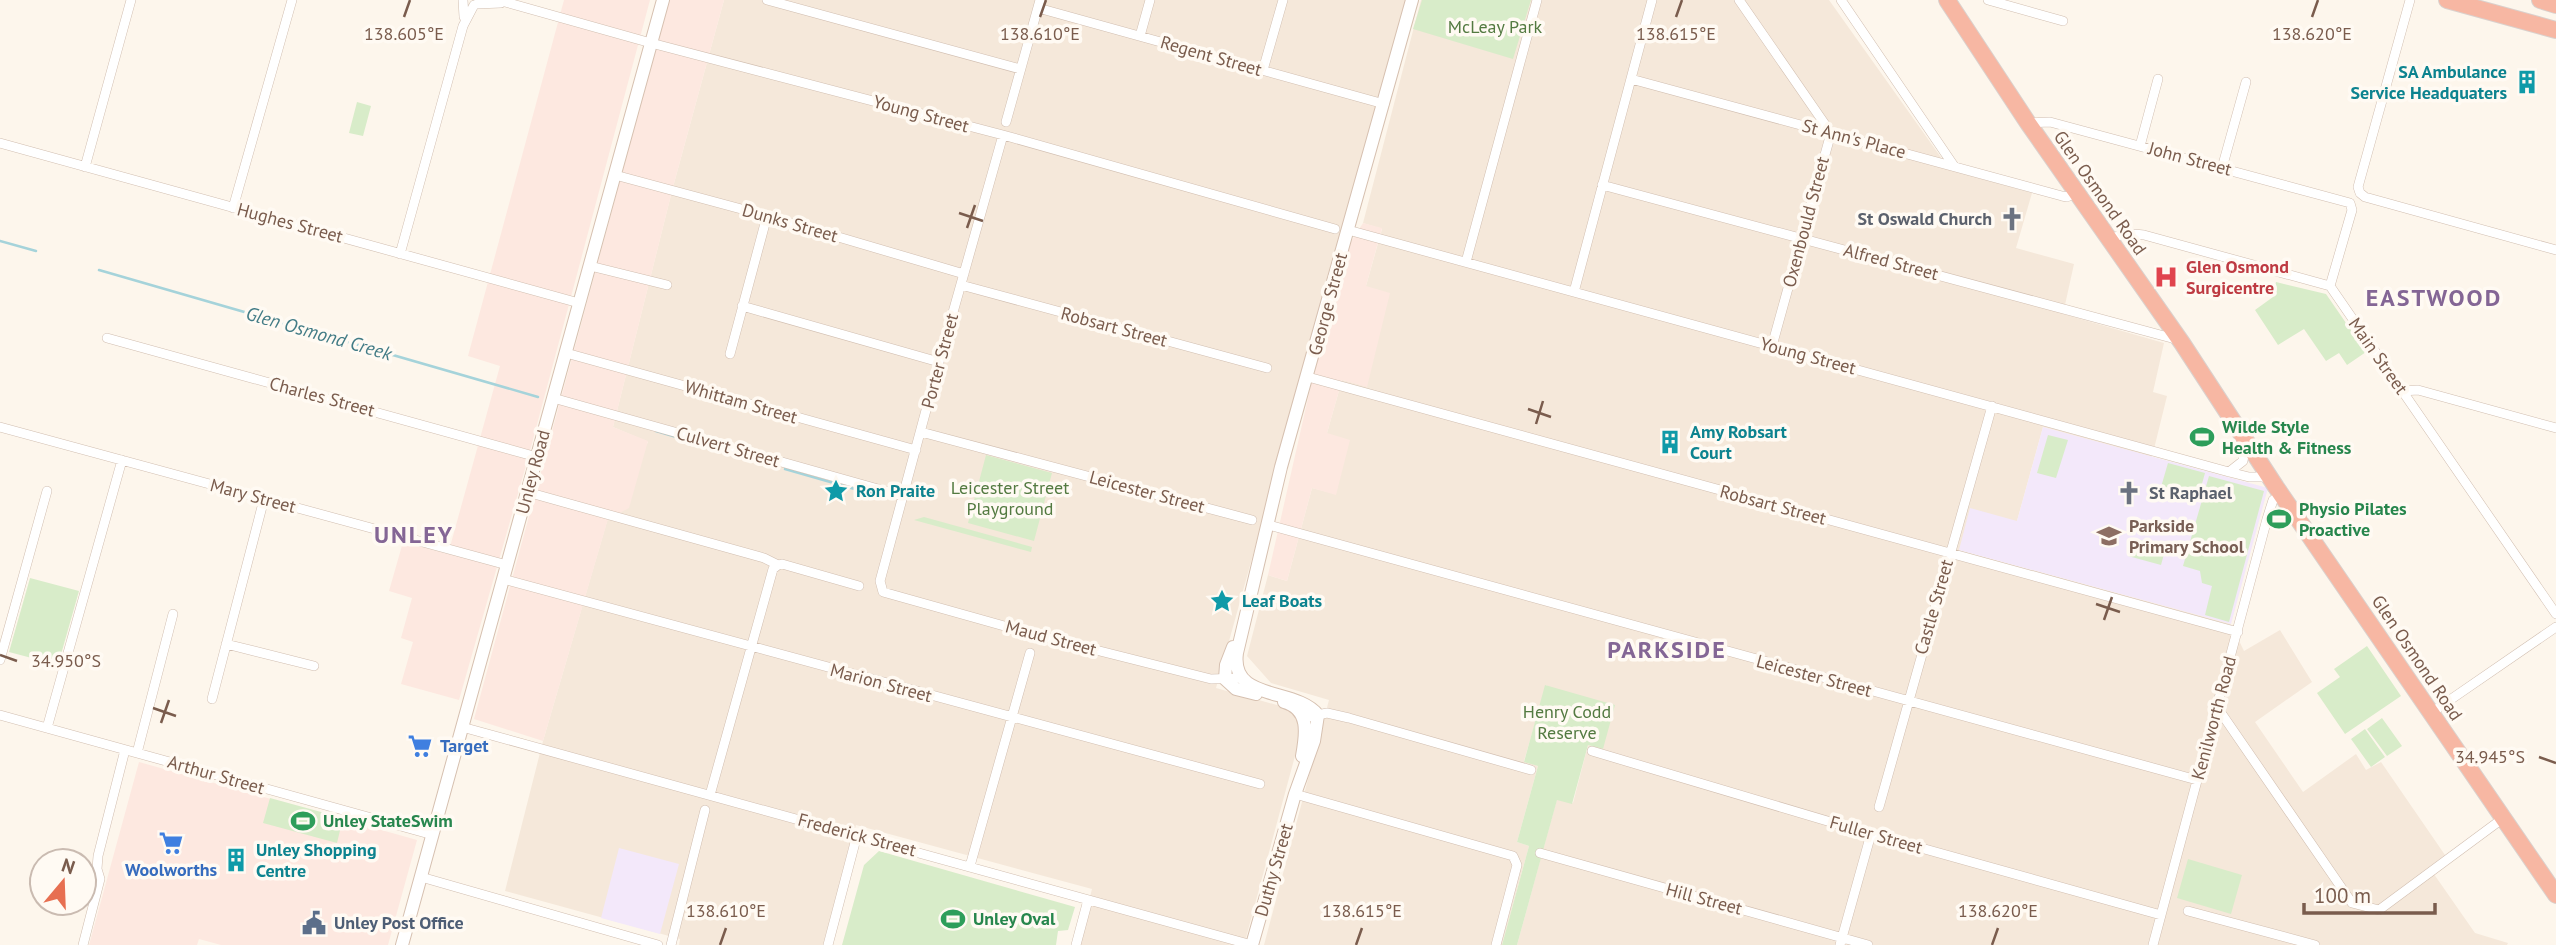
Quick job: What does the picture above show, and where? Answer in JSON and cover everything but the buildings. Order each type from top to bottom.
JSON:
[{"type":"highway","name":"Glen Osmond Road","points":[[1947,0],[2028,123],[2180,340],[2281,495],[2556,895]]},
{"type":"highway","points":[[2447,0],[2556,30]]},
{"type":"highway","points":[[2540,0],[2556,5]]},
{"type":"street","points":[[85,167],[131,0]]},
{"type":"street","points":[[233,208],[292,0]]},
{"type":"street","points":[[463,0],[469,5],[477,3]]},
{"type":"street","points":[[400,254],[463,26],[463,0]]},
{"type":"street","name":"Unley Road","points":[[402,945],[663,0]]},
{"type":"street","points":[[767,0],[1020,69]]},
{"type":"street","points":[[1140,36],[1150,0]]},
{"type":"street","points":[[1263,70],[1283,0]]},
{"type":"street","name":"George Street","points":[[1241,678],[1236,660],[1281,467],[1412,0]]},
{"type":"street","points":[[1466,262],[1537,0]]},
{"type":"street","points":[[1574,292],[1652,0]]},
{"type":"street","name":"Oxenbould Street","points":[[1740,0],[1831,133],[1772,346]]},
{"type":"street","points":[[1841,0],[1954,166]]},
{"type":"street","points":[[1988,0],[2063,21]]},
{"type":"street","points":[[2410,0],[2358,187],[2360,193],[2365,197],[2556,250]]},
{"type":"street","name":"Young Street","points":[[477,3],[502,2],[1003,135],[1335,229]]},
{"type":"street","points":[[463,26],[477,3]]},
{"type":"street","points":[[1006,122],[1039,4]]},
{"type":"street","name":"Regent Street","points":[[1039,4],[1140,36],[1384,104]]},
{"type":"street","name":"St Ann's Place","points":[[1631,79],[2062,196],[2067,197],[2076,192]]},
{"type":"street","points":[[2140,146],[2158,79]]},
{"type":"street","points":[[2222,168],[2246,82]]},
{"type":"street","name":"John Street","points":[[2028,123],[2050,122],[2350,203],[2352,210],[2330,286]]},
{"type":"street","name":"Porter Street","points":[[881,588],[939,362],[1003,135]]},
{"type":"street","name":"Hughes Street","points":[[0,143],[579,303]]},
{"type":"street","name":"Dunks Street","points":[[615,175],[964,274]]},
{"type":"street","name":"Alfred Street","points":[[1602,185],[2180,340]]},
{"type":"street","points":[[730,354],[767,216]]},
{"type":"street","name":"Young Street","points":[[1348,230],[2249,477],[2269,477]]},
{"type":"street","points":[[2109,240],[2131,233],[2144,235],[2330,286]]},
{"type":"street","points":[[590,266],[667,285]]},
{"type":"street","name":"Robsart Street","points":[[961,285],[1267,368]]},
{"type":"street","name":"Main Street","points":[[2330,286],[2556,614]]},
{"type":"street","points":[[743,306],[939,362]]},
{"type":"street","name":"Charles Street","points":[[107,338],[537,457]]},
{"type":"street","name":"Whittam Street","points":[[566,353],[916,450]]},
{"type":"street","name":"Robsart Street","points":[[1308,377],[2238,632]]},
{"type":"street","points":[[2402,391],[2418,390],[2556,428]]},
{"type":"street","name":"Culvert Street","points":[[553,398],[903,496]]},
{"type":"street","name":"Castle Street","points":[[1879,807],[1992,406]]},
{"type":"street","name":"Mary Street","points":[[0,427],[507,565]]},
{"type":"street","name":"Leicester Street","points":[[921,432],[1252,520]]},
{"type":"street","points":[[2229,471],[2243,461],[2246,442]]},
{"type":"street","points":[[47,728],[122,460]]},
{"type":"street","points":[[0,660],[47,491]]},
{"type":"street","points":[[527,492],[859,586]]},
{"type":"street","name":"Kenilworth Road","points":[[2153,945],[2272,503],[2281,495]]},
{"type":"street","points":[[212,699],[264,499]]},
{"type":"street","name":"Leicester Street","points":[[1269,525],[2197,780]]},
{"type":"street","points":[[710,795],[773,569],[778,565]]},
{"type":"street","name":"Marion Street","points":[[503,579],[1011,719],[1260,784]]},
{"type":"street","name":"Maud Street","points":[[881,588],[883,592],[1040,636],[1211,679],[1241,678],[1254,688],[1302,701],[1312,706],[1318,715]]},
{"type":"street","name":"George Street","points":[[1225,679],[1226,665],[1247,609]]},
{"type":"street","points":[[137,753],[173,614]]},
{"type":"street","points":[[2431,713],[2556,627]]},
{"type":"street","points":[[226,644],[314,666]]},
{"type":"street","points":[[970,866],[1030,653]]},
{"type":"street","name":"Maud Street","points":[[1225,679],[1236,689],[1291,704],[1304,718],[1327,713],[1531,769]]},
{"type":"street","points":[[2217,707],[2352,903],[2379,910],[2502,819]]},
{"type":"street","name":"Arthur Street","points":[[0,715],[433,835]]},
{"type":"street","name":"Duthy Street","points":[[1252,945],[1295,794],[1314,741],[1318,715]]},
{"type":"street","name":"Duthy Street","points":[[1295,794],[1306,732],[1304,718]]},
{"type":"street","name":"Frederick Street","points":[[462,727],[1252,945]]},
{"type":"street","points":[[83,945],[100,878],[97,869],[98,856],[125,750]]},
{"type":"street","name":"Fuller Street","points":[[1592,751],[1871,834],[2161,915]]},
{"type":"street","points":[[1295,794],[1513,856],[1517,865],[1496,945]]},
{"type":"street","points":[[671,945],[705,810]]},
{"type":"street","points":[[1842,941],[1871,834]]},
{"type":"street","points":[[828,945],[857,835]]},
{"type":"street","name":"Hill Street","points":[[1540,853],[1842,941],[1868,945]]},
{"type":"street","points":[[421,877],[658,945]]},
{"type":"street","points":[[1076,945],[1088,900]]},
{"type":"street","points":[[2188,911],[2315,945]]},
{"type":"shaded area","points":[[564,0],[650,0],[527,462],[459,700],[401,684],[413,642],[401,638],[412,598],[389,591],[403,542],[448,554],[500,366],[468,356]]},
{"type":"shaded area","points":[[669,0],[724,0],[673,187],[613,427],[648,441],[629,508],[608,519],[543,741],[474,719]]},
{"type":"shaded area","points":[[724,0],[1407,0],[1216,688],[1291,709],[1302,730],[1244,945],[1078,945],[1092,889],[856,825],[823,945],[679,945],[680,939],[505,891],[543,741],[608,518],[648,442],[613,427],[673,187]]},
{"type":"shaded area","points":[[1421,0],[1829,0],[1950,170],[2032,193],[2016,248],[2074,264],[2063,314],[2164,343],[2153,392],[2167,396],[2152,457],[2043,427],[2017,521],[1959,550],[2231,624],[2244,651],[2280,630],[2312,682],[2255,722],[2303,792],[2356,754],[2366,770],[2381,762],[2445,855],[2429,867],[2475,933],[2508,943],[2507,945],[1517,945],[1557,799],[1573,803],[1588,745],[1603,749],[1546,685],[1524,761],[1538,766],[1517,842],[1529,846],[1502,945],[1264,945],[1329,700],[1271,683],[1247,656],[1268,575],[1287,581],[1312,488],[1336,494],[1327,433],[1342,380],[1367,386],[1366,286],[1382,229],[1363,223]]},
{"type":"shaded area","points":[[1363,223],[1382,228],[1366,286],[1390,293],[1367,387],[1342,380],[1327,433],[1350,440],[1336,495],[1312,488],[1287,581],[1268,575],[1311,385],[1350,243]]},
{"type":"shaded area","name":"Parkside Primary School","points":[[2043,427],[2268,488],[2231,624],[1959,550],[1970,508],[2017,521]]},
{"type":"shaded area","name":"Unley Shopping Centre","points":[[139,762],[417,840],[388,945],[221,945],[199,939],[197,945],[89,945]]},
{"type":"shaded area","points":[[619,848],[679,864],[660,934],[601,918]]},
{"type":"green space","name":"McLeay Park","points":[[1422,0],[1531,0],[1513,59],[1413,29]]},
{"type":"green space","points":[[357,102],[371,106],[363,136],[349,133]]},
{"type":"green space","points":[[2276,282],[2326,294],[2366,352],[2347,365],[2339,353],[2326,361],[2304,329],[2278,345],[2255,310],[2273,297]]},
{"type":"green space","points":[[2048,435],[2068,440],[2056,478],[2037,473]]},
{"type":"green space","name":"Leicester Street Playground","points":[[986,455],[1052,473],[1034,541],[968,523]]},
{"type":"green space","points":[[2168,463],[2205,473],[2198,498],[2161,487]]},
{"type":"green space","points":[[2209,476],[2264,491],[2229,622],[2205,615],[2212,586],[2202,583],[2200,571],[2183,566]]},
{"type":"green space","points":[[924,517],[1032,547],[1031,552],[914,520]]},
{"type":"green space","points":[[2133,538],[2166,547],[2161,565],[2128,556]]},
{"type":"green space","points":[[30,578],[79,591],[58,665],[9,652]]},
{"type":"green space","points":[[2367,646],[2401,696],[2345,734],[2317,693],[2340,677],[2334,669]]},
{"type":"green space","name":"Henry Codd Reserve","points":[[1545,685],[1615,705],[1603,749],[1588,745],[1572,804],[1557,800],[1517,945],[1502,945],[1529,846],[1517,842],[1538,766],[1524,762]]},
{"type":"green space","points":[[2382,718],[2402,746],[2387,756],[2367,729]]},
{"type":"green space","points":[[2365,729],[2385,757],[2371,767],[2351,739]]},
{"type":"green space","name":"Unley StateSwim","points":[[270,798],[343,818],[337,843],[263,823]]},
{"type":"green space","points":[[879,851],[1075,907],[1068,930],[1058,931],[1056,945],[842,945],[864,865]]},
{"type":"green space","points":[[2188,859],[2242,875],[2231,914],[2177,898]]},
{"type":"waterway","name":"Glen Osmond Creek","points":[[0,241],[36,251]]},
{"type":"waterway","name":"Glen Osmond Creek","points":[[99,270],[538,397]]},
{"type":"waterway","name":"Glen Osmond Creek","points":[[656,431],[771,465]]},
{"type":"waterway","name":"Glen Osmond Creek","points":[[785,469],[886,498]]},
{"type":"place","name":"SA Ambulance Service Headquaters","points":[[2527,82]]},
{"type":"place","name":"St Oswald Church","points":[[2012,219]]},
{"type":"place","name":"Glen Osmond Surgicentre","points":[[2166,277]]},
{"type":"place","name":"Wilde Style Health & Fitness","points":[[2202,437]]},
{"type":"place","name":"Amy Robsart Court","points":[[1670,442]]},
{"type":"place","name":"Ron Praite","points":[[836,491]]},
{"type":"place","name":"St Raphael","points":[[2129,493]]},
{"type":"place","name":"Physio Pilates Proactive","points":[[2279,519]]},
{"type":"place","name":"Parkside Primary School","points":[[2109,536]]},
{"type":"place","name":"Leaf Boats","points":[[1222,601]]},
{"type":"place","name":"Target","points":[[420,746]]},
{"type":"place","name":"Unley StateSwim","points":[[303,821]]},
{"type":"place","name":"Woolworths","points":[[171,843]]},
{"type":"place","name":"Unley Shopping Centre","points":[[236,860]]},
{"type":"place","name":"Unley Oval","points":[[953,919]]},
{"type":"place","name":"Unley Post Office","points":[[314,923]]},
{"type":"district","name":"EASTWOOD","points":[[2434,298]]},
{"type":"district","name":"UNLEY","points":[[414,535]]},
{"type":"district","name":"PARKSIDE","points":[[1667,650]]}]
